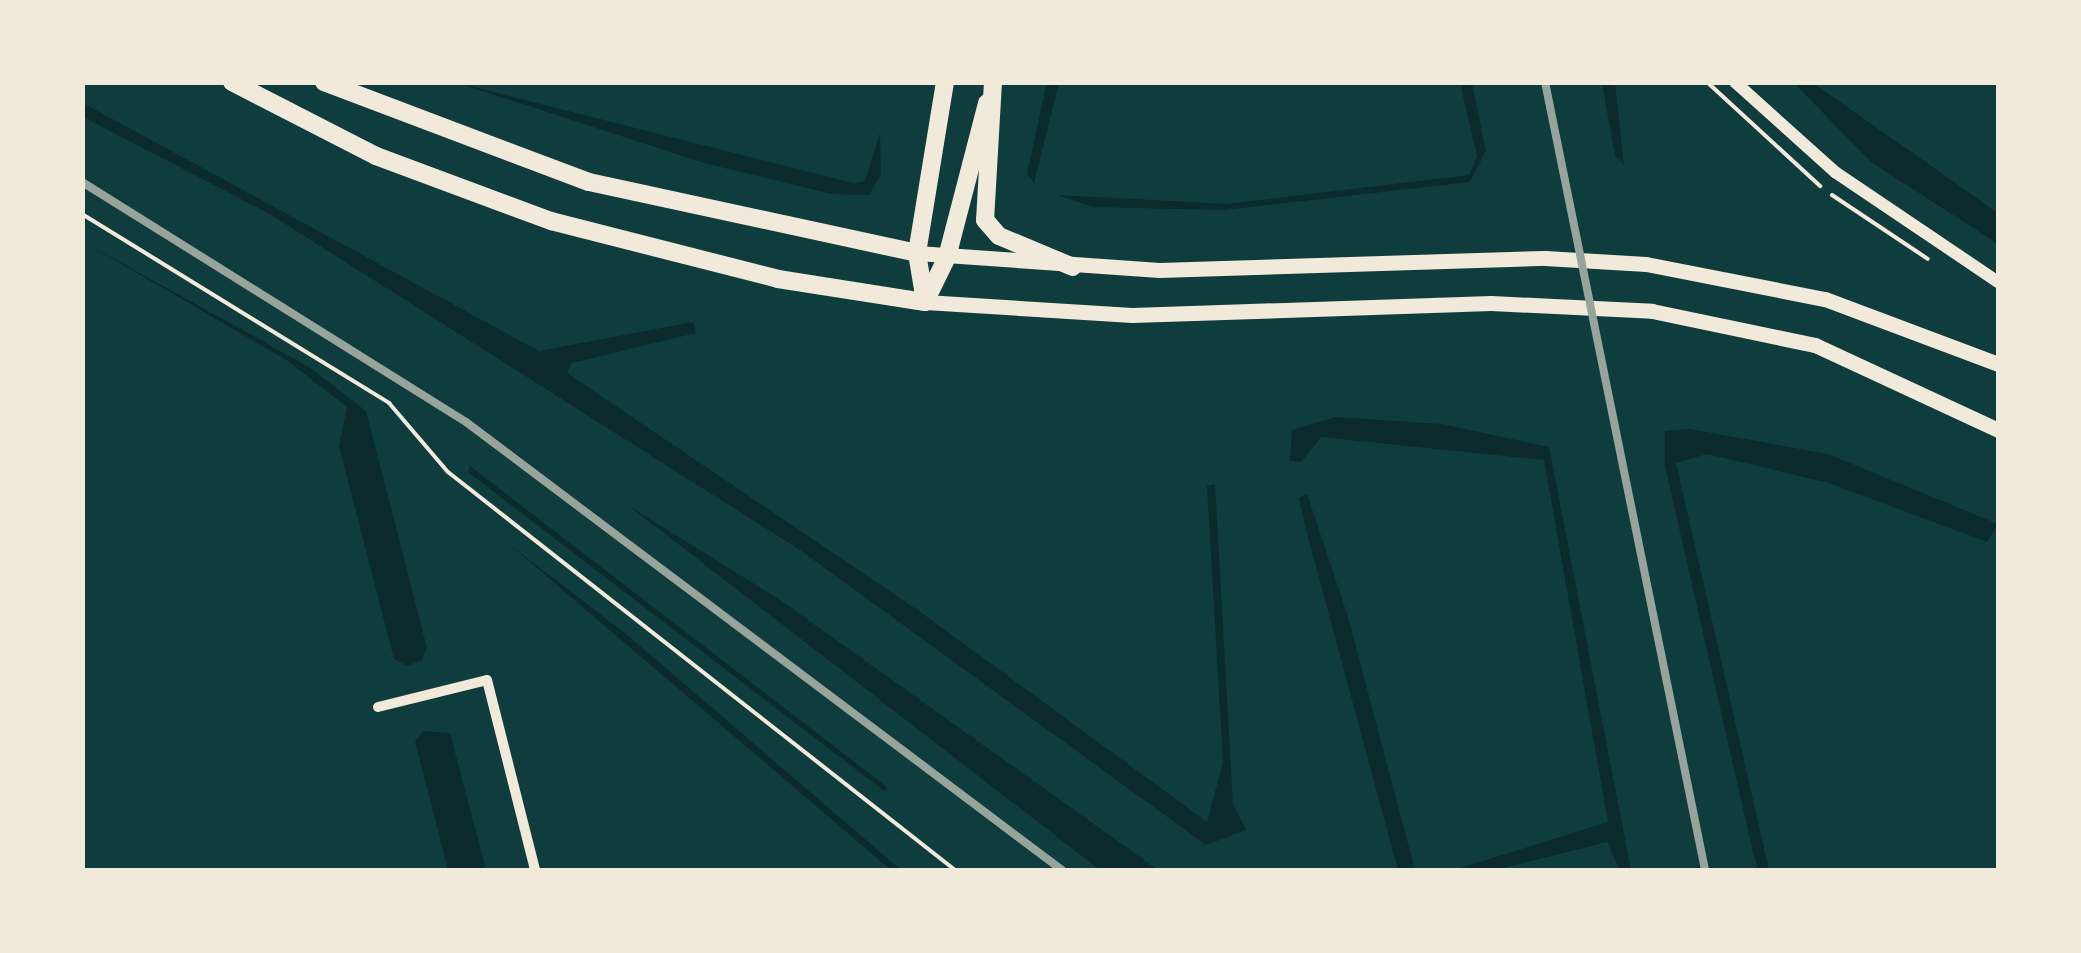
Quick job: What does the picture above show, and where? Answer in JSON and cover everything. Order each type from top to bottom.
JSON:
[{"type":"highway","points":[[232,82],[376,156],[551,221],[778,279],[925,302]]},
{"type":"highway","points":[[324,82],[589,182],[916,253]]},
{"type":"highway","points":[[925,302],[916,253],[945,82]]},
{"type":"highway","points":[[925,302],[946,257],[993,82]]},
{"type":"highway","points":[[993,82],[982,214],[999,236],[1073,267]]},
{"type":"main road","points":[[916,253],[1073,267],[1646,264],[1825,299],[1998,364]]},
{"type":"main road","points":[[925,302],[1075,313],[1491,302],[1652,311],[1815,345],[1998,430]]},
{"type":"street","points":[[1735,82],[1834,172],[1998,282]]},
{"type":"street","points":[[378,707],[486,680],[536,870]]},
{"type":"path","points":[[82,214],[389,403],[448,472],[955,870]]},
{"type":"water","points":[[1047,82],[1059,83],[1034,183],[1027,174]]},
{"type":"water","points":[[458,83],[853,183],[865,181],[880,133],[881,175],[869,195],[832,194],[704,163]]},
{"type":"water","points":[[1460,83],[1472,83],[1486,151],[1470,182],[1224,210],[1093,207],[1058,195],[1227,204],[1469,175],[1477,156]]},
{"type":"water","points":[[1602,83],[1615,83],[1624,165],[1615,155]]},
{"type":"water","points":[[1794,83],[1813,83],[1998,213],[1998,244],[1871,162]]},
{"type":"water","points":[[83,103],[539,351],[693,322],[696,333],[572,363],[567,373],[919,611],[1207,822],[1223,762],[1207,486],[1215,484],[1233,804],[1246,830],[1206,845],[800,550],[268,213],[83,117]]},
{"type":"water","points":[[82,241],[309,367],[366,411],[427,648],[422,660],[407,666],[394,659],[339,446],[347,407],[288,361]]},
{"type":"water","points":[[1336,417],[1441,424],[1549,447],[1631,870],[1620,870],[1607,842],[1495,870],[1454,870],[1608,822],[1544,460],[1321,437],[1301,462],[1290,461],[1292,430]]},
{"type":"water","points":[[1690,429],[1828,454],[1998,524],[1987,542],[1829,483],[1707,454],[1676,463],[1769,870],[1758,870],[1752,848],[1665,466],[1665,431]]},
{"type":"water","points":[[470,466],[887,787],[884,791],[468,472]]},
{"type":"water","points":[[1307,494],[1348,617],[1415,870],[1398,870],[1305,526],[1299,498]]},
{"type":"water","points":[[629,506],[780,600],[1158,870],[1100,870]]},
{"type":"water","points":[[510,545],[625,633],[901,870],[891,870]]},
{"type":"water","points":[[423,731],[450,733],[486,870],[448,870],[415,741]]},
{"type":"railway","points":[[1545,82],[1705,870]]},
{"type":"railway","points":[[82,182],[466,422],[1062,870]]}]
